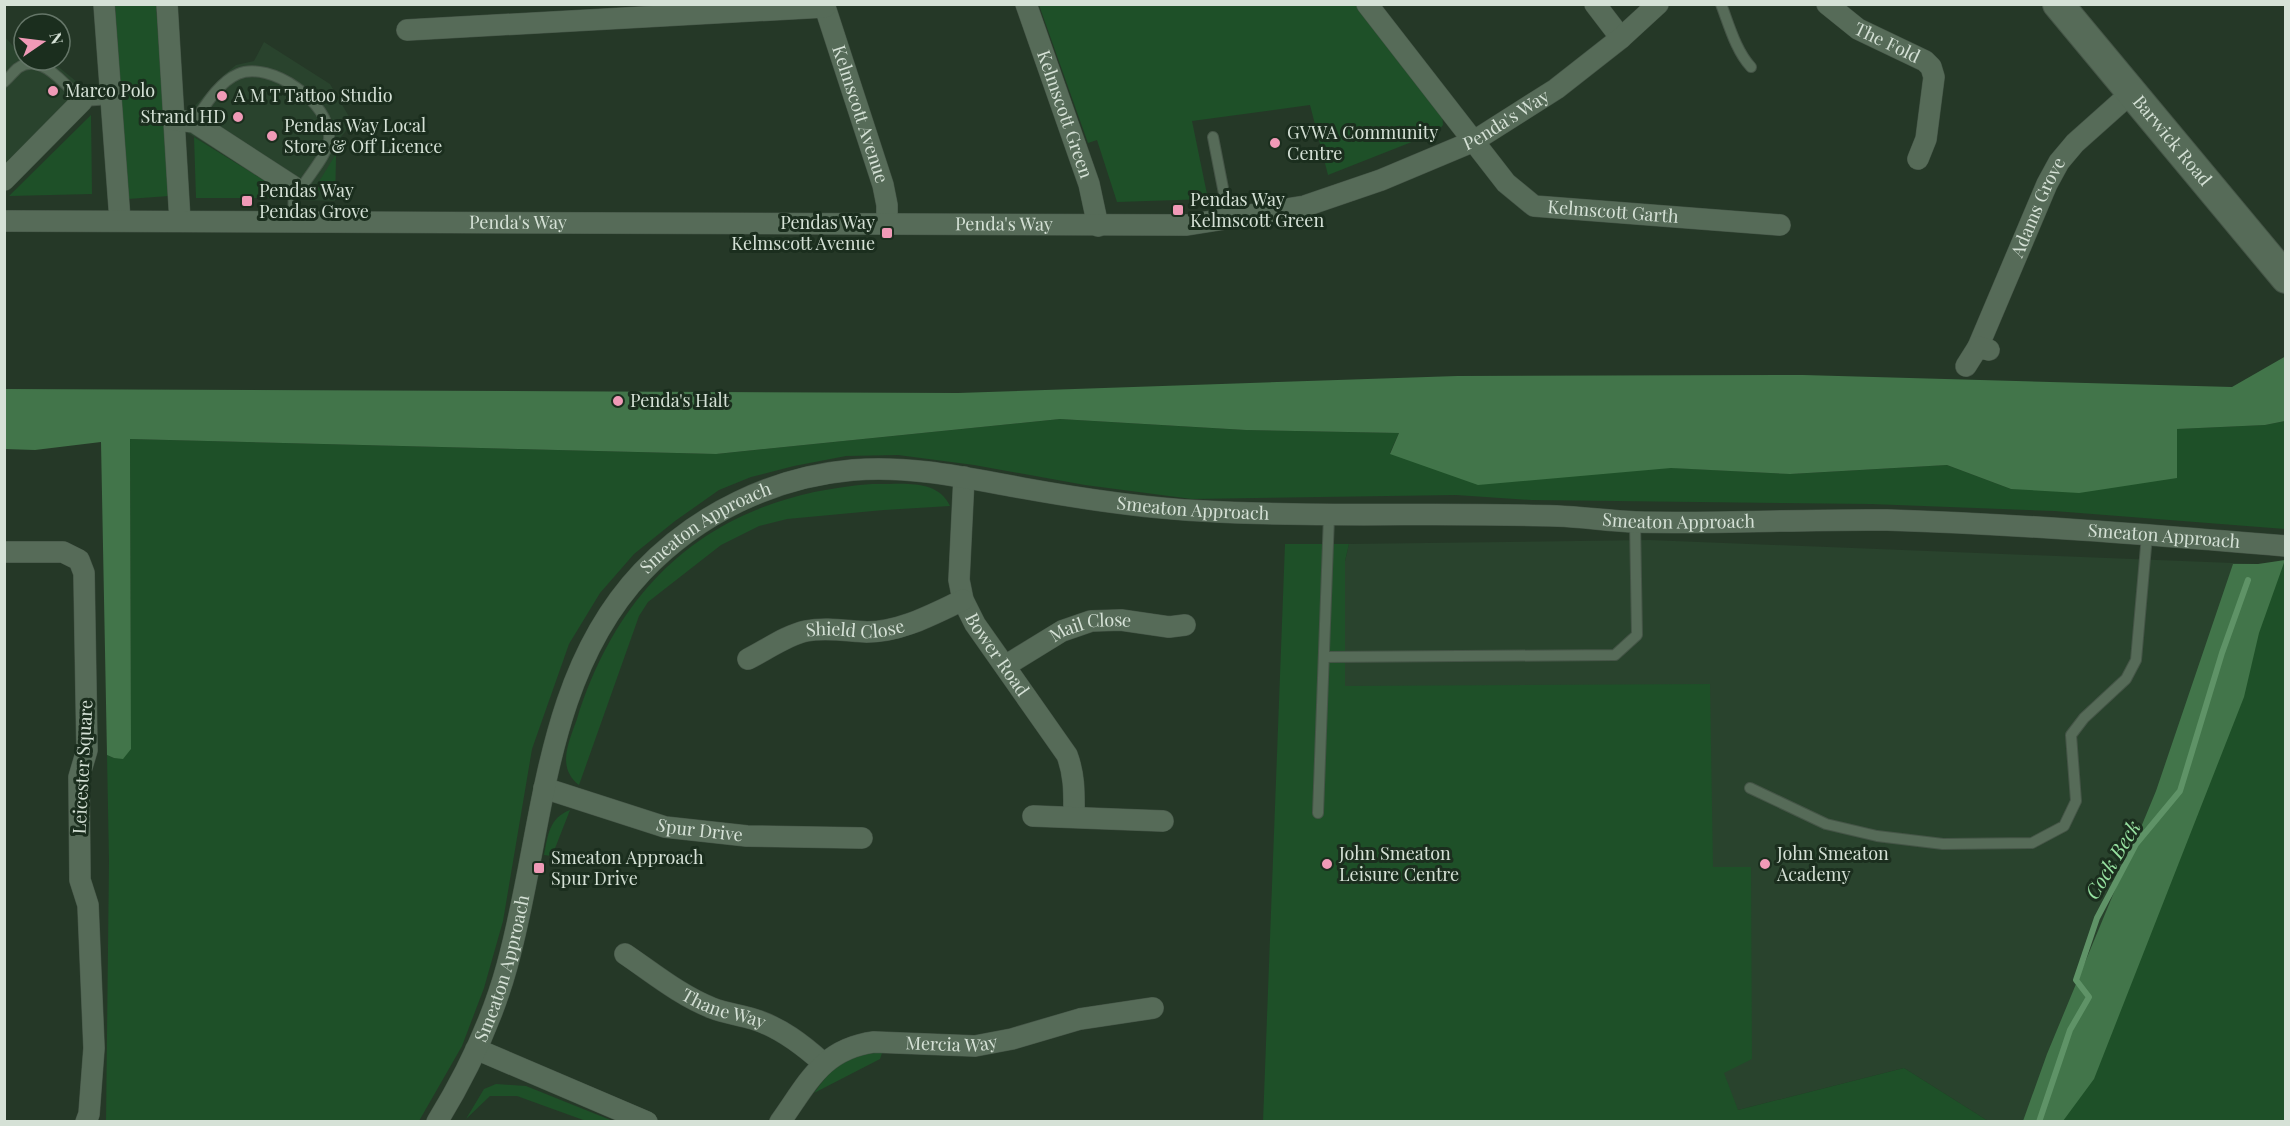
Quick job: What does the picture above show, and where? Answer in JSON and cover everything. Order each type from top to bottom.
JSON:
[{"type":"street","points":[[104,4],[120,220]]},
{"type":"street","points":[[167,4],[184,121],[180,221]]},
{"type":"street","name":"Kelmscott Green","points":[[1026,4],[1089,184],[1098,226]]},
{"type":"street","name":"Kelmscott Garth","points":[[1367,4],[1506,183],[1534,206],[1780,225]]},
{"type":"street","points":[[1595,4],[1621,38]]},
{"type":"street","name":"Penda's Way","points":[[4,221],[1187,225],[1305,206],[1381,180],[1474,141],[1556,89],[1621,38],[1658,4]]},
{"type":"street","name":"The Fold","points":[[1827,4],[1858,29],[1925,61],[1931,67],[1934,77],[1926,139],[1918,159]]},
{"type":"street","name":"Barwick Road","points":[[2058,4],[2286,278]]},
{"type":"street","points":[[407,30],[824,6]]},
{"type":"street","name":"Kelmscott Avenue","points":[[824,6],[883,185],[887,205],[887,224]]},
{"type":"street","name":"Adams Grove","points":[[1966,366],[1984,348],[2047,184],[2060,162],[2075,142],[2131,93]]},
{"type":"street","points":[[4,180],[82,101]]},
{"type":"street","points":[[184,121],[294,186]]},
{"type":"street","name":"Smeaton Approach","points":[[437,1122],[476,1049],[506,969],[544,788],[571,689],[593,639],[623,594],[654,561],[681,537],[721,511],[776,486],[811,477],[856,470],[882,469],[964,477],[1130,506],[1204,512],[1329,516],[1556,516],[1635,522],[1891,520],[2148,535],[2286,546]]},
{"type":"street","name":"Bower Road","points":[[964,477],[959,573],[963,600],[975,624],[1067,755],[1074,785],[1074,817]]},
{"type":"street","name":"Leicester Square","points":[[4,552],[63,552],[79,560],[84,573],[87,750],[79,777],[80,880],[88,905],[94,1048],[89,1114],[86,1122]]},
{"type":"street","name":"Shield Close","points":[[748,659],[806,631],[868,632],[892,629],[924,618],[963,600]]},
{"type":"street","name":"Mail Close","points":[[1005,666],[1062,631],[1091,621],[1185,626]]},
{"type":"street","name":"Spur Drive","points":[[544,788],[664,827],[747,836],[862,838]]},
{"type":"street","points":[[1033,816],[1163,821]]},
{"type":"street","name":"Thane Way","points":[[625,954],[695,1000],[714,1009],[755,1019],[778,1030],[803,1044],[823,1063]]},
{"type":"street","name":"Mercia Way","points":[[780,1122],[823,1063],[834,1055],[860,1044],[874,1042],[975,1046],[1012,1039],[1080,1019],[1153,1008]]},
{"type":"street","name":"Smeaton Approach","points":[[476,1049],[647,1122]]},
{"type":"lane","points":[[1721,4],[1738,47],[1751,67]]},
{"type":"lane","points":[[4,65],[9,78],[20,66],[33,63],[45,66],[82,101],[111,99]]},
{"type":"lane","points":[[184,121],[238,73],[260,71],[271,73],[307,95],[324,117],[329,137],[326,149],[304,183],[294,186],[292,221]]},
{"type":"lane","points":[[1213,137],[1229,219]]},
{"type":"lane","points":[[1318,813],[1329,516]]},
{"type":"lane","points":[[1324,657],[1615,655],[1637,635],[1635,522]]},
{"type":"lane","points":[[1750,788],[1826,824],[1877,836],[1932,842],[2032,843],[2064,826],[2076,801],[2071,735],[2084,718],[2126,679],[2136,660],[2148,535]]},
{"type":"shaded area","points":[[4,36],[12,45],[12,72],[65,72],[99,100],[82,101],[4,181]]},
{"type":"shaded area","points":[[264,42],[330,84],[351,120],[355,120],[356,127],[350,126],[336,143],[335,201],[298,200],[188,133],[187,114],[236,65],[254,61]]},
{"type":"shaded area","name":"John Smeaton Academy","points":[[1649,540],[2258,564],[2058,1121],[1988,1121],[1904,1068],[1738,1110],[1403,945],[1404,914],[1342,802],[1345,561],[1349,544]]},
{"type":"green space","points":[[115,5],[156,5],[169,196],[128,199]]},
{"type":"green space","points":[[1039,5],[1357,5],[1442,113],[1443,125],[1437,132],[1328,175],[1310,105],[1192,121],[1208,199],[1117,202],[1097,140],[1088,143]]},
{"type":"green space","points":[[91,115],[92,194],[9,196]]},
{"type":"green space","points":[[194,137],[285,193],[282,198],[196,198]]},
{"type":"green space","points":[[336,154],[335,196],[331,198],[315,188]]},
{"type":"green space","points":[[2286,356],[2285,421],[2265,425],[2177,429],[2177,478],[2079,493],[2011,489],[1947,465],[1790,474],[1671,468],[1478,485],[1390,454],[1399,433],[1246,430],[1060,419],[716,454],[130,439],[131,749],[123,759],[107,755],[101,442],[35,450],[4,449],[5,389],[958,393],[1457,376],[1803,375],[2232,387]]},
{"type":"green space","points":[[1060,419],[1246,430],[1399,433],[1390,453],[1790,474],[1947,465],[2011,489],[2176,429],[2265,425],[2285,421],[2285,529],[2054,511],[1871,504],[1531,500],[1456,495],[1192,499],[1085,485],[974,465],[898,455],[846,456],[751,477],[719,490],[634,554],[600,593],[569,644],[532,749],[503,921],[484,988],[462,1046],[419,1121],[106,1122],[109,861],[107,755],[114,758],[131,749],[130,439],[716,454]]},
{"type":"green space","points":[[872,484],[927,487],[936,490],[950,506],[787,519],[759,526],[721,545],[648,602],[639,616],[579,785],[572,778],[566,762],[571,736],[596,668],[621,623],[650,584],[685,552],[724,525],[769,505],[818,491]]},
{"type":"green space","points":[[1285,544],[1349,544],[1345,561],[1345,686],[1710,684],[1713,867],[1751,867],[1752,1059],[1724,1073],[1738,1110],[1904,1068],[1988,1121],[1263,1122]]},
{"type":"green space","points":[[2285,560],[2285,1121],[2058,1122]]},
{"type":"green space","points":[[2285,560],[2259,633],[2244,697],[2094,1079],[2063,1121],[2023,1121],[2047,1054],[2156,791],[2233,564],[2258,564]]},
{"type":"green space","points":[[570,810],[552,856],[544,855],[548,834],[554,822]]},
{"type":"green space","points":[[882,1053],[880,1059],[814,1093],[839,1065],[855,1057]]},
{"type":"green space","points":[[496,1084],[526,1086],[613,1121],[586,1121],[517,1096],[490,1096],[466,1119],[484,1089]]},
{"type":"waterway","name":"Cock Beck","points":[[2039,1122],[2070,1030],[2089,997],[2076,980],[2097,918],[2136,844],[2180,791],[2222,653],[2248,580]]},
{"type":"place","name":"Marco Polo","points":[[53,91]]},
{"type":"place","name":"A M T Tattoo Studio","points":[[222,96]]},
{"type":"place","name":"Strand HD","points":[[238,117]]},
{"type":"place","name":"Pendas Way Local Store & Off Licence","points":[[272,136]]},
{"type":"place","name":"GVWA Community Centre","points":[[1275,143]]},
{"type":"place","name":"Pendas Way Pendas Grove","points":[[247,201]]},
{"type":"place","name":"Pendas Way Kelmscott Green","points":[[1178,210]]},
{"type":"place","name":"Pendas Way Kelmscott Avenue","points":[[887,233]]},
{"type":"place","name":"Penda's Halt","points":[[618,401]]},
{"type":"place","name":"John Smeaton Leisure Centre","points":[[1327,864]]},
{"type":"place","name":"John Smeaton Academy","points":[[1765,864]]},
{"type":"place","name":"Smeaton Approach Spur Drive","points":[[539,868]]}]
